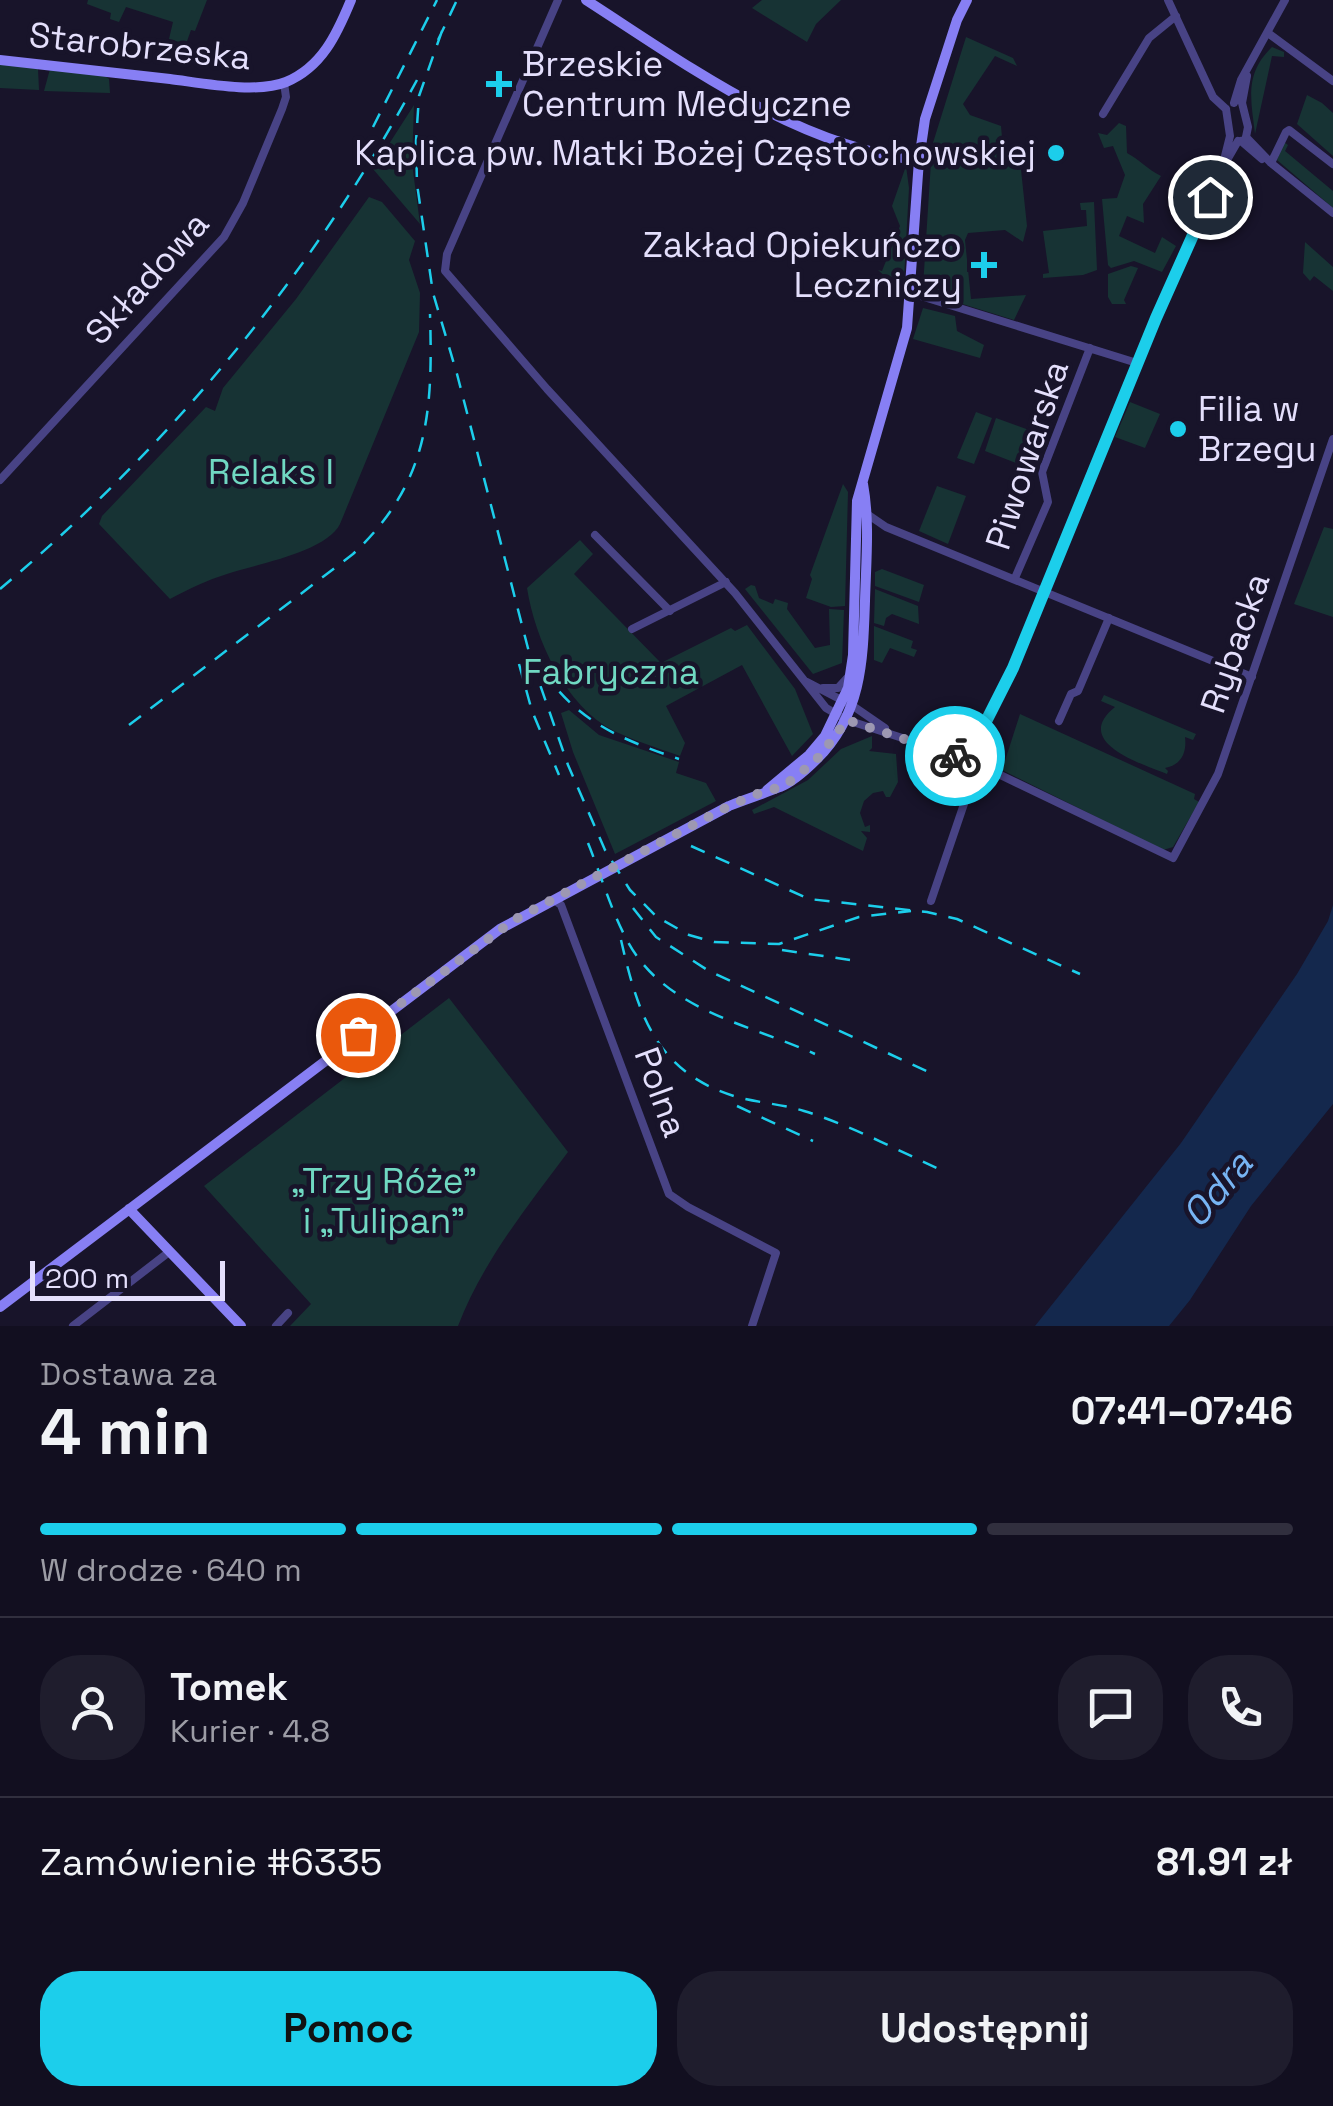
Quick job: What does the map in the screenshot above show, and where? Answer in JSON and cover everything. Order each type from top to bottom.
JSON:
[{"type":"main road","name":"Starobrzeska","points":[[0,60],[235,86],[284,83],[319,60],[332,44],[352,0]]},
{"type":"main road","points":[[586,0],[786,120],[847,142],[919,160]]},
{"type":"main road","points":[[849,704],[856,516],[904,340],[925,118],[961,2]]},
{"type":"main road","points":[[0,1307],[486,938],[770,786],[780,788],[807,769],[833,742],[862,667],[867,514],[864,484]]},
{"type":"main road","points":[[130,1208],[234,1324]]},
{"type":"street","points":[[558,0],[444,266],[449,279],[726,582],[826,708],[842,718],[967,759]]},
{"type":"street","points":[[931,902],[965,802],[967,759],[1013,668],[1222,167],[1248,127],[1234,105],[1213,97],[1168,0]]},
{"type":"street","points":[[1286,0],[1234,105],[1239,139],[1333,214]]},
{"type":"street","points":[[1103,114],[1149,38],[1176,16]]},
{"type":"street","points":[[1268,33],[1333,82]]},
{"type":"street","name":"Składowa","points":[[0,480],[224,237],[243,203],[282,109],[286,97],[284,83]]},
{"type":"street","points":[[1271,163],[1290,130],[1333,164]]},
{"type":"street","name":"Piwowarska","points":[[911,294],[1137,363]]},
{"type":"street","name":"Piwowarska","points":[[1015,578],[1048,502],[1042,472],[1090,348]]},
{"type":"street","name":"Rybacka","points":[[967,759],[1173,858],[1218,774],[1333,438]]},
{"type":"street","points":[[867,514],[886,526],[1252,677]]},
{"type":"street","points":[[866,540],[872,532],[886,526]]},
{"type":"street","points":[[595,535],[670,610]]},
{"type":"street","points":[[632,630],[726,582]]},
{"type":"street","points":[[1059,722],[1071,694],[1078,691],[1109,618]]},
{"type":"street","points":[[811,685],[838,688],[851,672]]},
{"type":"street","points":[[811,685],[849,704],[888,731]]},
{"type":"street","name":"Polna","points":[[553,899],[560,905],[669,1194],[688,1208],[776,1253],[752,1326]]},
{"type":"street","points":[[73,1326],[169,1252]]},
{"type":"street","points":[[276,1326],[288,1313]]},
{"type":"green space","points":[[88,0],[207,0],[186,44],[169,39],[173,22],[126,7],[119,22],[110,19],[111,13],[87,4]]},
{"type":"green space","points":[[762,0],[841,0],[816,24],[807,42],[752,8]]},
{"type":"green space","points":[[966,37],[1013,58],[1017,66],[995,56],[963,104],[970,115],[1001,126],[1003,149],[1019,151],[1027,226],[1023,242],[1005,230],[968,233],[965,240],[971,299],[1026,295],[1014,320],[927,293],[923,287],[932,146]]},
{"type":"green space","points":[[1272,47],[1284,52],[1284,57],[1272,56],[1255,134],[1253,77]]},
{"type":"green space","points":[[0,63],[38,69],[39,90],[0,88]]},
{"type":"green space","points":[[50,69],[104,75],[109,79],[110,93],[44,91]]},
{"type":"green space","points":[[1307,95],[1333,113],[1333,156],[1297,124]]},
{"type":"green space","points":[[414,105],[412,163],[420,224],[373,169]]},
{"type":"green space","points":[[1119,123],[1126,126],[1127,153],[1161,176],[1143,204],[1144,223],[1127,216],[1119,236],[1155,253],[1162,237],[1176,246],[1162,272],[1134,261],[1111,268],[1108,265],[1102,199],[1117,198],[1125,175],[1113,146],[1104,148],[1098,133],[1107,135]]},
{"type":"green space","points":[[1284,142],[1288,145],[1285,151],[1333,191],[1333,208],[1277,160]]},
{"type":"green space","points":[[906,166],[909,188],[904,279],[900,284],[878,270],[882,271],[900,226],[892,206]]},
{"type":"green space","name":"Relaks I","points":[[369,197],[382,202],[415,241],[409,260],[420,293],[419,332],[340,524],[332,534],[306,549],[220,576],[170,599],[99,524],[102,516],[206,407],[215,411],[223,388],[296,299]]},
{"type":"green space","points":[[1094,202],[1097,270],[1043,278],[1043,274],[1049,273],[1043,231],[1087,226],[1086,210],[1081,210],[1080,203]]},
{"type":"green space","points":[[1305,242],[1333,267],[1333,291],[1314,276],[1310,281],[1303,273]]},
{"type":"green space","points":[[1131,266],[1138,268],[1124,300],[1126,304],[1112,304],[1108,297],[1108,274]]},
{"type":"green space","points":[[923,308],[955,316],[957,331],[984,345],[980,358],[913,339]]},
{"type":"green space","points":[[1130,402],[1160,414],[1145,448],[1115,437]]},
{"type":"green space","points":[[976,412],[992,418],[974,464],[957,458]]},
{"type":"green space","points":[[996,418],[1029,430],[1016,463],[985,451]]},
{"type":"green space","points":[[843,484],[848,492],[845,606],[831,607],[806,598],[810,575]]},
{"type":"green space","points":[[937,486],[966,496],[948,544],[919,531]]},
{"type":"green space","points":[[1324,527],[1333,529],[1333,617],[1294,604]]},
{"type":"green space","name":"Fabryczna","points":[[580,540],[593,554],[574,574],[661,663],[731,628],[735,631],[747,625],[795,689],[813,734],[792,756],[742,665],[666,706],[685,743],[680,756],[622,735],[597,720],[555,669],[537,628],[527,588]]},
{"type":"green space","points":[[882,569],[924,585],[919,602],[875,586],[875,572]]},
{"type":"green space","points":[[751,585],[759,598],[773,604],[775,599],[788,603],[787,609],[815,648],[830,645],[829,609],[844,610],[842,663],[813,674],[745,589]]},
{"type":"green space","points":[[875,589],[918,606],[919,624],[892,614],[884,626],[874,623]]},
{"type":"green space","points":[[874,626],[913,641],[911,648],[917,650],[914,657],[890,648],[882,663],[874,660]]},
{"type":"green space","points":[[1104,695],[1196,734],[1193,740],[1185,737],[1182,757],[1165,768],[1167,774],[1128,758],[1106,741],[1101,731],[1115,707],[1101,701]]},
{"type":"green space","points":[[569,710],[599,735],[679,762],[676,773],[706,783],[716,801],[615,854],[573,752],[561,713]]},
{"type":"green space","points":[[1020,714],[1195,794],[1194,799],[1199,802],[1173,847],[1163,850],[1002,770]]},
{"type":"green space","points":[[872,736],[869,751],[896,754],[898,782],[890,797],[883,791],[864,801],[860,813],[865,827],[870,825],[870,832],[861,831],[867,838],[863,851],[774,807],[754,814],[752,810],[808,780],[841,749]]},
{"type":"green space","name":"„Trzy Róże” i „Tulipan”","points":[[449,998],[568,1152],[493,1257],[458,1326],[290,1326],[311,1304],[204,1186]]},
{"type":"water","name":"Odra","points":[[1333,905],[1333,1104],[1251,1206],[1169,1326],[1035,1326],[1181,1143],[1297,974]]},
{"type":"railway","points":[[373,127],[437,0]]},
{"type":"railway","points":[[438,40],[457,0]]},
{"type":"railway","points":[[442,31],[419,96],[416,141],[417,184],[433,293],[530,656],[568,765],[605,850],[630,890],[657,917],[689,935],[714,942],[779,944],[859,917],[911,911]]},
{"type":"railway","points":[[0,589],[122,477],[232,354],[331,222],[417,80]]},
{"type":"railway","points":[[129,725],[353,554],[398,500],[412,473],[427,414],[430,314]]},
{"type":"railway","points":[[519,664],[532,711],[559,775]]},
{"type":"railway","points":[[543,670],[586,716],[639,744],[679,759]]},
{"type":"railway","points":[[588,843],[628,942],[664,984],[711,1013],[815,1054]]},
{"type":"railway","points":[[691,846],[809,899],[957,919],[1080,974]]},
{"type":"railway","points":[[633,908],[656,937],[709,971],[931,1073]]},
{"type":"railway","points":[[621,940],[644,1016],[669,1056],[687,1073],[737,1097],[796,1109],[838,1123],[939,1169]]},
{"type":"railway","points":[[782,950],[850,960]]},
{"type":"railway","points":[[737,1106],[813,1141]]},
{"type":"way so far","points":[[358,1035],[514,920],[729,806],[780,788],[820,756],[847,720],[955,756]]},
{"type":"place","name":"Brzeskie Centrum Medyczne","points":[[499,84]]},
{"type":"place","name":"Kaplica pw. Matki Bożej Częstochowskiej","points":[[1056,153]]},
{"type":"place","name":"Zakład Opiekuńczo Leczniczy","points":[[984,265]]},
{"type":"place","name":"Filia w Brzegu","points":[[1178,429]]},
{"type":"route","points":[[955,756],[967,759],[1013,668],[1156,318],[1210,197]]}]
